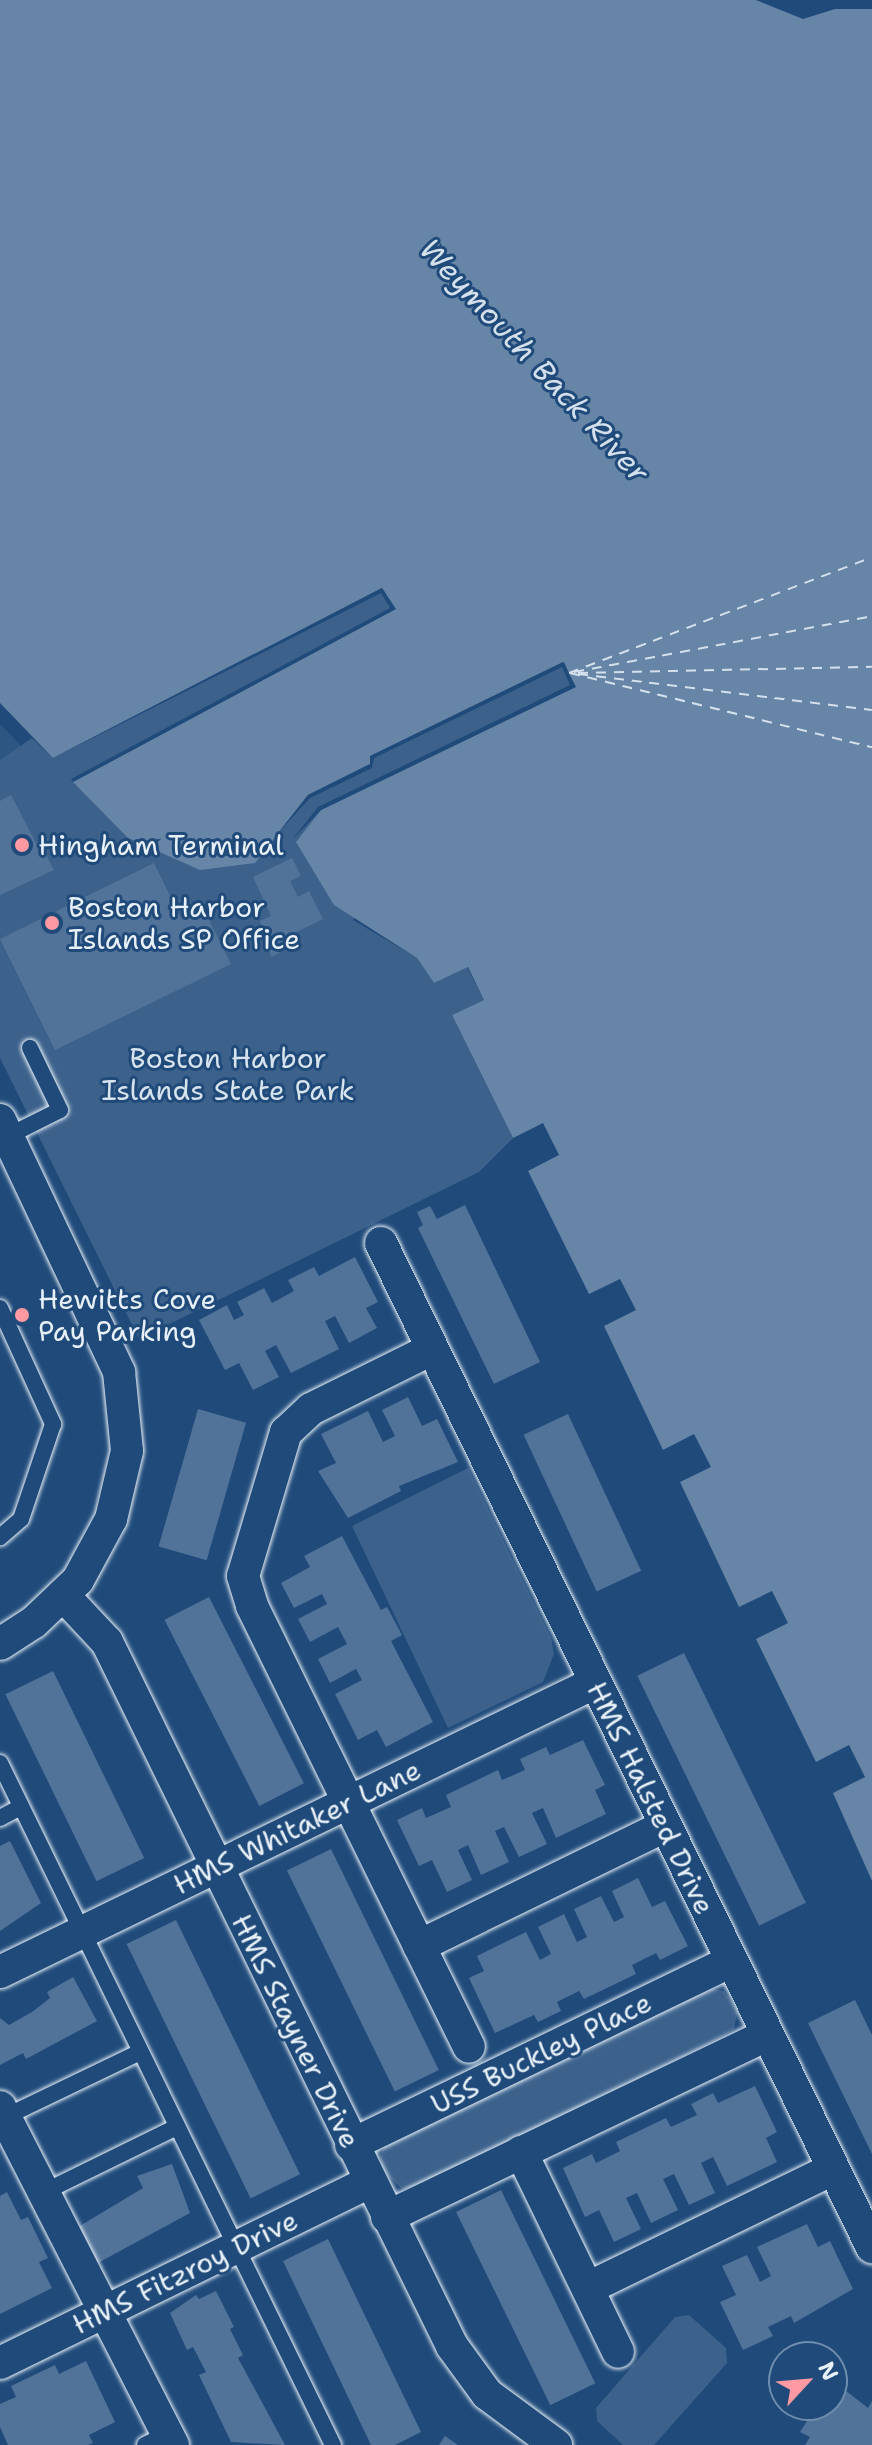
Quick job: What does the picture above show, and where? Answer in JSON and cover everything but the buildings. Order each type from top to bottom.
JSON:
[{"type":"street","points":[[0,1644],[63,1595],[93,1556],[111,1519],[127,1451],[126,1408],[119,1372],[99,1321],[4,1128]]},
{"type":"street","name":"HMS Halsted Drive","points":[[381,1243],[430,1350],[872,2247]]},
{"type":"street","points":[[430,1350],[296,1419],[278,1449],[245,1559],[243,1576],[252,1606],[469,2047]]},
{"type":"street","name":"HMS Stayner Drive","points":[[63,1595],[107,1642],[369,2182],[470,2374],[509,2413],[556,2445]]},
{"type":"street","name":"HMS Whitaker Lane","points":[[0,1972],[594,1683]]},
{"type":"street","points":[[419,1946],[665,1826]]},
{"type":"street","name":"USS Buckley Place","points":[[351,2145],[731,1961]]},
{"type":"street","points":[[387,2217],[767,2035]]},
{"type":"street","points":[[3,2112],[105,2312],[162,2441]]},
{"type":"street","points":[[521,2152],[618,2352]]},
{"type":"street","points":[[588,2288],[833,2169]]},
{"type":"street","name":"HMS Fitzroy Drive","points":[[0,2363],[369,2182]]},
{"type":"lane","points":[[4,1128],[60,1110],[30,1048]]},
{"type":"lane","points":[[0,1308],[53,1424],[21,1519],[0,1537]]},
{"type":"lane","points":[[2,1770],[333,2445]]},
{"type":"lane","points":[[0,1818],[21,1807]]},
{"type":"lane","points":[[3,2112],[140,2052]]},
{"type":"lane","points":[[42,2193],[177,2127]]},
{"type":"shaded area","points":[[0,724],[23,748],[0,760]]},
{"type":"green space","name":"Boston Harbor Islands State Park","points":[[382,588],[396,609],[128,838],[151,848],[254,863],[308,795],[370,756],[563,662],[576,687],[353,920],[417,958],[434,983],[467,967],[484,1000],[452,1015],[513,1138],[479,1172],[139,1339],[0,1058],[0,760],[32,738],[53,758]]},
{"type":"green space","points":[[468,1468],[551,1638],[554,1654],[543,1682],[448,1728],[352,1526]]},
{"type":"green space","points":[[703,1987],[724,1991],[738,2010],[734,2029],[723,2036],[420,2186],[402,2189],[384,2172],[380,2156],[385,2145]]},
{"type":"green space","points":[[689,2315],[726,2348],[727,2363],[654,2445],[623,2445],[597,2421],[596,2408],[675,2317]]},
{"type":"water","name":"Weymouth Back River","points":[[0,0],[756,0],[803,19],[835,9],[872,9],[872,1881],[833,1793],[865,1777],[849,1745],[816,1762],[756,1639],[788,1623],[772,1591],[739,1607],[680,1482],[711,1467],[694,1434],[663,1450],[604,1326],[636,1310],[620,1279],[589,1294],[528,1171],[559,1155],[543,1123],[513,1138],[452,1015],[484,1000],[468,967],[434,983],[417,958],[334,905],[296,842],[321,810],[575,687],[564,662],[371,756],[370,764],[308,795],[255,863],[200,870],[128,838],[73,782],[395,609],[382,588],[53,758],[0,703]]},
{"type":"pier","points":[[382,588],[396,609],[73,782],[71,779],[390,608],[381,593],[53,758]]},
{"type":"pier","points":[[563,662],[576,687],[321,810],[292,840],[318,807],[570,685],[562,667],[374,758],[372,768],[310,798],[278,833],[308,795],[370,764],[370,756]]},
{"type":"ferry route","points":[[569,673],[872,557]]},
{"type":"ferry route","points":[[574,672],[872,616]]},
{"type":"ferry route","points":[[578,673],[872,667]]},
{"type":"ferry route","points":[[570,673],[872,747]]},
{"type":"ferry route","points":[[578,674],[872,710]]},
{"type":"place","name":"Hingham Terminal","points":[[22,845]]},
{"type":"place","name":"Boston Harbor Islands SP Office","points":[[52,923]]},
{"type":"place","name":"Hewitts Cove Pay Parking","points":[[22,1315]]}]
